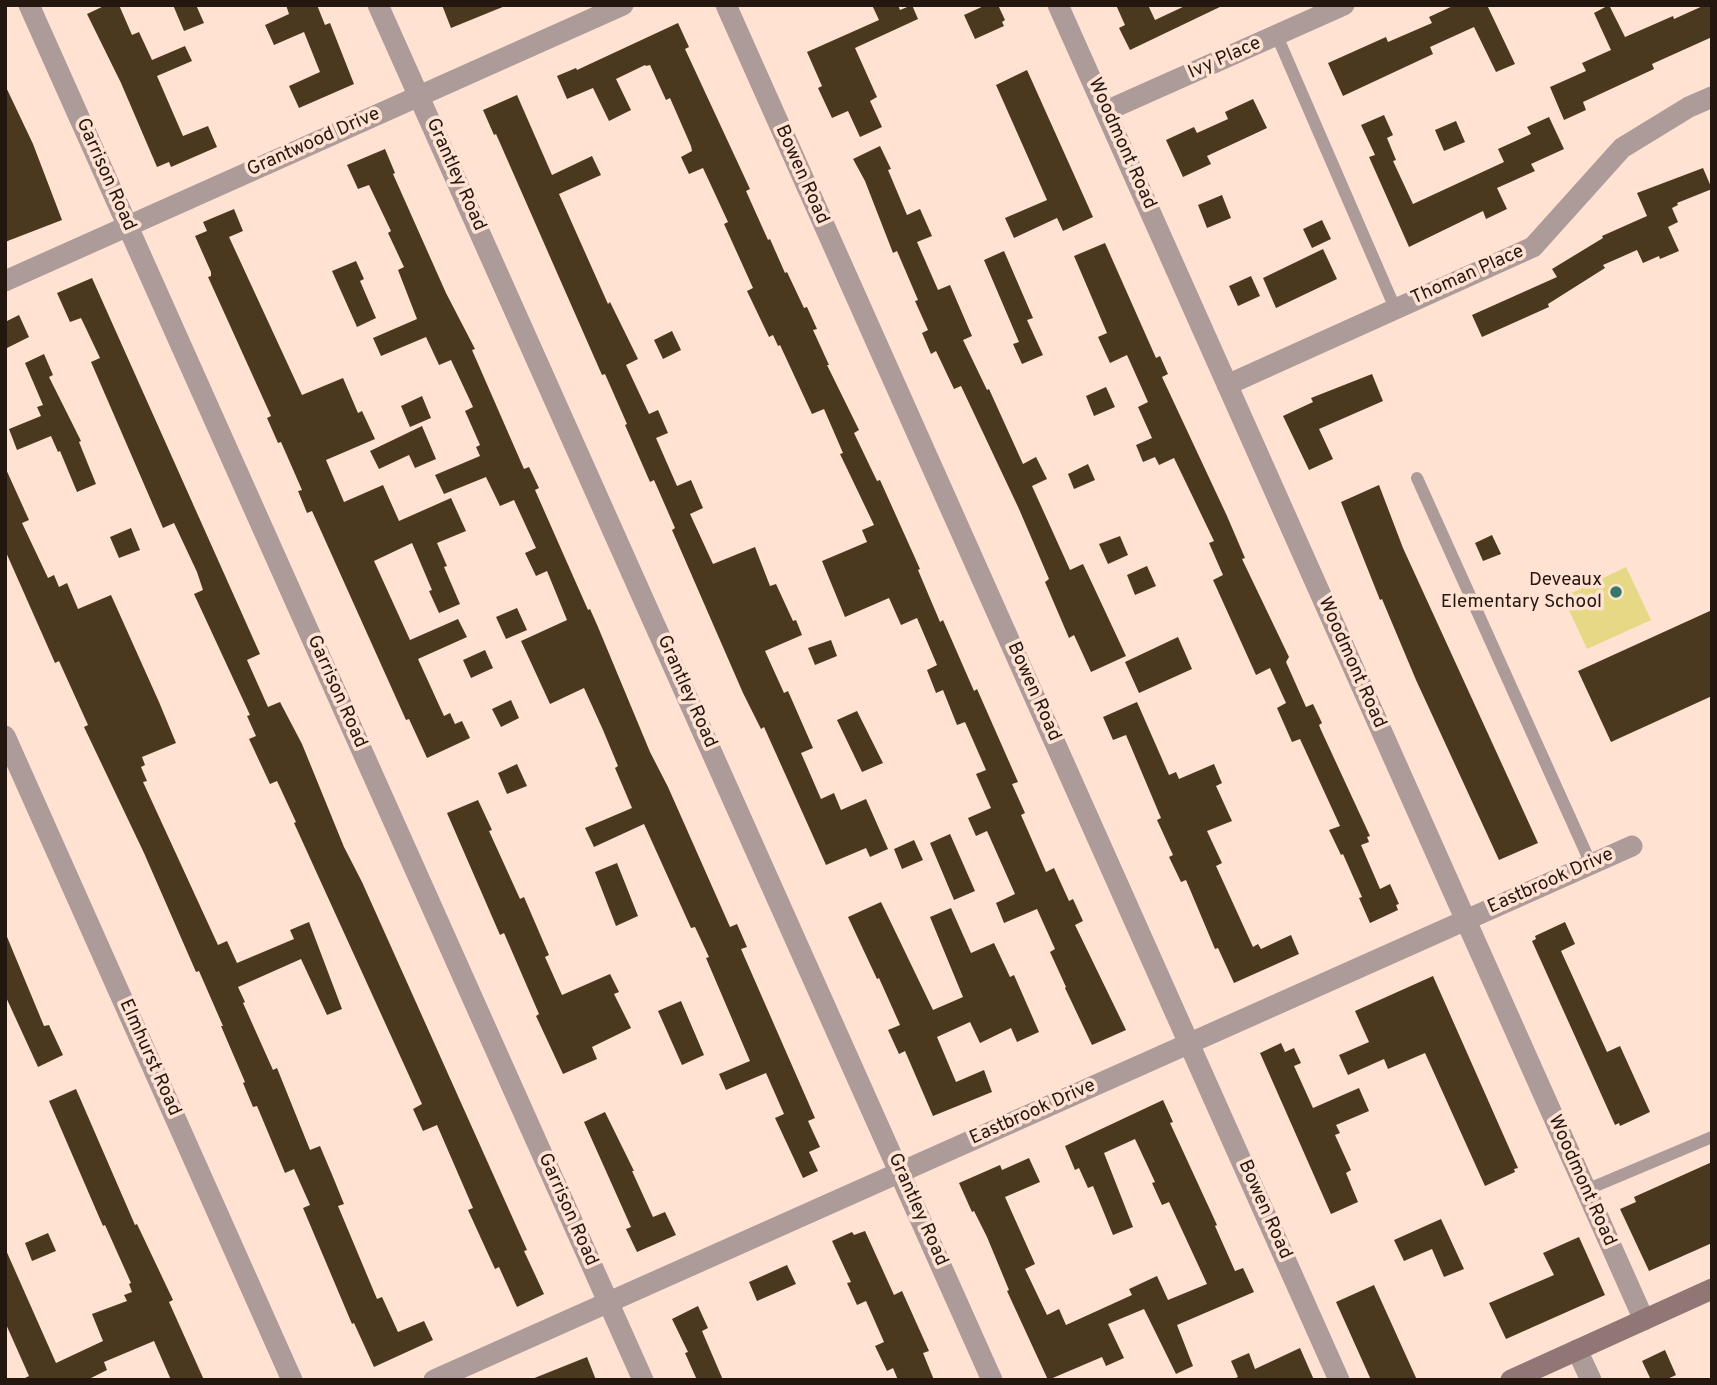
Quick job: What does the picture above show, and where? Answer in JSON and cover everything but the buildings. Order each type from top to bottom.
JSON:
[{"type":"main road","points":[[1511,1380],[1712,1289]]},
{"type":"street","name":"Garrison Road","points":[[29,5],[643,1380]]},
{"type":"street","name":"Grantley Road","points":[[378,5],[992,1380]]},
{"type":"street","name":"Grantwood Drive","points":[[5,281],[623,5]]},
{"type":"street","name":"Bowen Road","points":[[726,5],[1339,1380]]},
{"type":"street","name":"Woodmont Road","points":[[1058,5],[1644,1320]]},
{"type":"street","name":"Ivy Place","points":[[1106,111],[1344,5]]},
{"type":"street","name":"Thoman Place","points":[[1227,385],[1532,247],[1622,148],[1689,107],[1712,97]]},
{"type":"street","name":"Elmhurst Road","points":[[5,736],[292,1380]]},
{"type":"street","name":"Eastbrook Drive","points":[[435,1380],[1632,846]]},
{"type":"street","points":[[1577,1350],[1591,1380]]},
{"type":"lane","points":[[1277,36],[1395,308]]},
{"type":"lane","points":[[1417,478],[1591,864]]},
{"type":"lane","points":[[1586,1190],[1712,1137]]},
{"type":"shaded area","points":[[1626,567],[1651,620],[1587,649],[1563,597]]},
{"type":"place","name":"Deveaux Elementary School","points":[[1616,592]]}]
